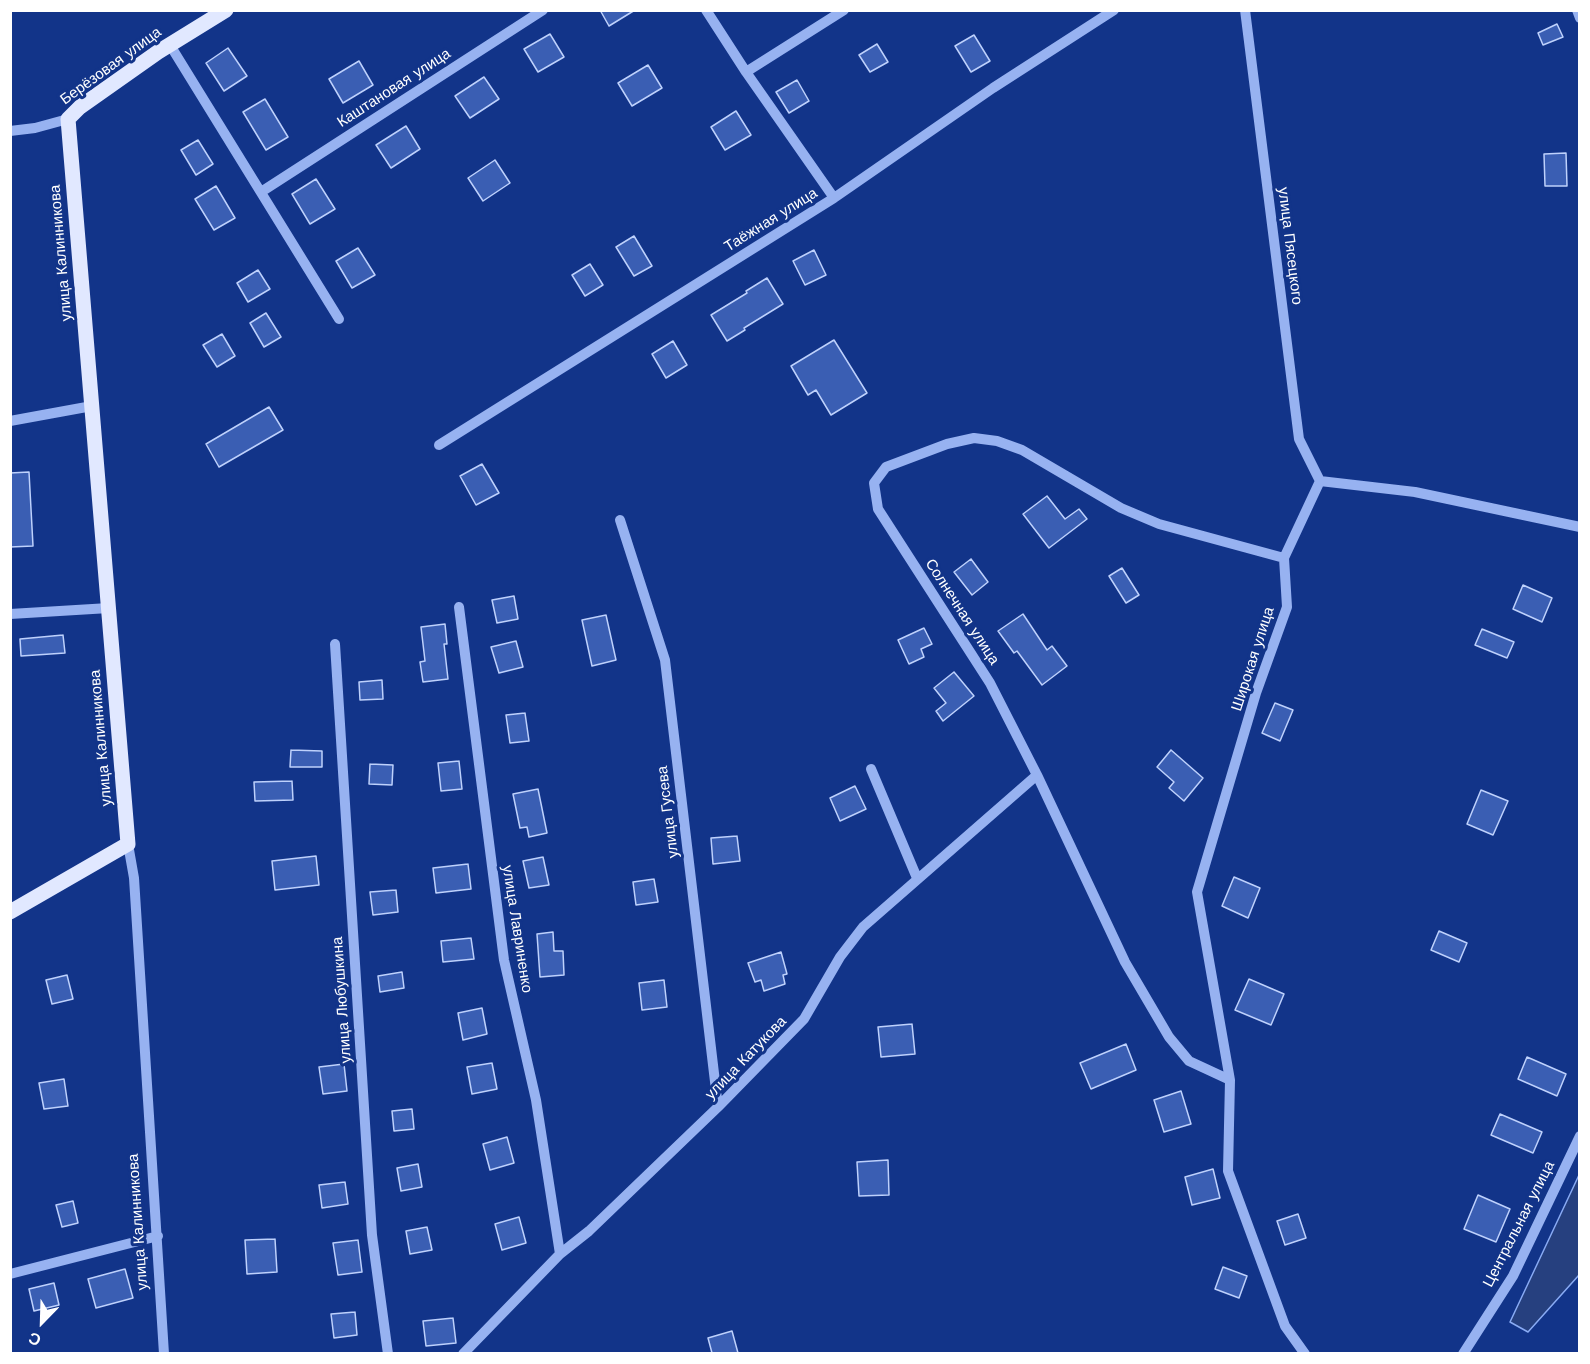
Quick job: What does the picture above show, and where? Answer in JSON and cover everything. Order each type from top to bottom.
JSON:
[{"type":"main road","name":"Берёзовая улица","points":[[68,119],[80,107],[226,10]]},
{"type":"main road","name":"улица Калинникова","points":[[68,119],[128,844]]},
{"type":"main road","points":[[10,912],[128,844]]},
{"type":"street","name":"Каштановая улица","points":[[261,192],[543,10]]},
{"type":"street","points":[[706,10],[746,72],[834,198]]},
{"type":"street","points":[[746,72],[844,10]]},
{"type":"street","name":"Таёжная улица","points":[[439,445],[834,198],[993,88],[1114,10]]},
{"type":"street","name":"улица Пясецкого","points":[[1245,10],[1299,439],[1320,481]]},
{"type":"street","points":[[1578,10],[1580,18]]},
{"type":"street","points":[[171,45],[339,319]]},
{"type":"street","name":"Берёзовая улица","points":[[10,131],[35,128],[68,119]]},
{"type":"street","points":[[10,421],[92,406]]},
{"type":"street","name":"Солнечная улица","points":[[1230,1080],[1189,1061],[1169,1037],[1125,962],[1037,775],[990,683],[878,509],[874,483],[886,466],[956,442],[974,438],[997,441],[1022,450],[1130,512],[1160,524],[1284,558]]},
{"type":"street","points":[[1284,558],[1320,481],[1415,492],[1580,527]]},
{"type":"street","name":"улица Гусева","points":[[620,520],[665,660],[718,1107]]},
{"type":"street","name":"Широкая улица","points":[[1284,558],[1287,607],[1256,693],[1197,892],[1230,1080],[1228,1172],[1285,1326],[1305,1353]]},
{"type":"street","name":"улица Лавриненко","points":[[459,607],[504,960],[536,1100],[560,1254]]},
{"type":"street","points":[[10,614],[109,608]]},
{"type":"street","name":"улица Любушкина","points":[[335,644],[372,1235],[388,1353]]},
{"type":"street","points":[[871,769],[917,878]]},
{"type":"street","name":"улица Катукова","points":[[463,1353],[560,1254],[589,1231],[718,1107],[804,1019],[840,957],[863,927],[1037,775]]},
{"type":"street","name":"улица Калинникова","points":[[128,844],[134,878],[164,1353]]},
{"type":"street","name":"Центральная улица","points":[[1463,1353],[1513,1276],[1580,1136]]},
{"type":"street","points":[[10,1274],[158,1236]]},
{"type":"water","points":[[1579,1175],[1579,1275],[1528,1332],[1510,1322]]},
{"type":"building","points":[[600,10],[635,10],[609,26]]},
{"type":"building","points":[[1557,24],[1563,37],[1543,45],[1538,33]]},
{"type":"building","points":[[550,34],[564,57],[538,72],[524,49]]},
{"type":"building","points":[[974,35],[990,61],[971,72],[955,46]]},
{"type":"building","points":[[877,44],[888,62],[870,72],[859,55]]},
{"type":"building","points":[[228,48],[247,76],[224,91],[206,63]]},
{"type":"building","points":[[359,61],[373,85],[343,103],[329,79]]},
{"type":"building","points":[[648,65],[662,88],[632,106],[618,83]]},
{"type":"building","points":[[484,77],[499,99],[470,118],[455,96]]},
{"type":"building","points":[[797,80],[809,101],[789,113],[776,92]]},
{"type":"building","points":[[265,99],[288,137],[266,150],[243,112]]},
{"type":"building","points":[[736,111],[751,135],[725,150],[711,127]]},
{"type":"building","points":[[406,126],[420,149],[391,168],[376,145]]},
{"type":"building","points":[[198,140],[213,164],[196,175],[181,150]]},
{"type":"building","points":[[1566,153],[1567,186],[1545,186],[1544,154]]},
{"type":"building","points":[[495,160],[510,183],[483,201],[468,178]]},
{"type":"building","points":[[316,179],[335,209],[310,224],[292,194]]},
{"type":"building","points":[[216,186],[235,218],[214,230],[195,199]]},
{"type":"building","points":[[634,236],[652,266],[634,276],[616,247]]},
{"type":"building","points":[[358,248],[375,275],[352,288],[336,261]]},
{"type":"building","points":[[814,250],[826,275],[805,285],[793,261]]},
{"type":"building","points":[[590,264],[603,285],[585,296],[572,275]]},
{"type":"building","points":[[258,270],[270,289],[248,302],[237,283]]},
{"type":"building","points":[[767,278],[783,304],[727,341],[711,315]]},
{"type":"building","points":[[266,313],[281,337],[264,347],[250,323]]},
{"type":"building","points":[[222,334],[235,356],[217,367],[203,345]]},
{"type":"building","points":[[834,340],[867,393],[831,415],[816,390],[808,395],[791,366]]},
{"type":"building","points":[[673,341],[687,365],[666,378],[652,354]]},
{"type":"building","points":[[269,407],[283,430],[219,467],[206,444]]},
{"type":"building","points":[[482,464],[499,493],[476,505],[460,476]]},
{"type":"building","points":[[29,472],[33,546],[10,547],[10,473]]},
{"type":"building","points":[[1047,496],[1065,519],[1079,509],[1087,519],[1049,548],[1023,514]]},
{"type":"building","points":[[971,559],[988,582],[972,595],[954,572]]},
{"type":"building","points":[[1122,568],[1139,595],[1126,603],[1109,576]]},
{"type":"building","points":[[1523,585],[1552,598],[1542,622],[1513,609]]},
{"type":"building","points":[[514,596],[518,619],[497,623],[492,600]]},
{"type":"building","points":[[1023,614],[1047,650],[1052,646],[1067,666],[1042,685],[1017,651],[1014,653],[998,631]]},
{"type":"building","points":[[606,615],[616,660],[592,666],[582,620]]},
{"type":"building","points":[[445,624],[447,644],[444,644],[448,679],[423,682],[420,662],[425,661],[421,627]]},
{"type":"building","points":[[924,628],[932,644],[921,649],[924,657],[909,664],[898,640]]},
{"type":"building","points":[[1482,629],[1514,642],[1507,658],[1475,645]]},
{"type":"building","points":[[63,635],[65,653],[21,656],[20,639]]},
{"type":"building","points":[[516,641],[523,667],[499,673],[491,647]]},
{"type":"building","points":[[954,672],[974,696],[943,721],[936,711],[946,703],[934,688]]},
{"type":"building","points":[[382,680],[383,699],[360,700],[359,682]]},
{"type":"building","points":[[1275,703],[1293,710],[1280,741],[1262,733]]},
{"type":"building","points":[[525,713],[529,741],[510,743],[506,715]]},
{"type":"building","points":[[291,750],[322,751],[322,767],[290,767]]},
{"type":"building","points":[[1171,750],[1203,778],[1184,801],[1169,788],[1174,782],[1157,767]]},
{"type":"building","points":[[459,761],[462,789],[441,791],[438,763]]},
{"type":"building","points":[[370,764],[393,765],[392,785],[369,784]]},
{"type":"building","points":[[292,781],[293,800],[255,801],[254,782]]},
{"type":"building","points":[[855,786],[866,809],[840,821],[830,798]]},
{"type":"building","points":[[538,789],[547,833],[529,837],[527,827],[520,828],[513,794]]},
{"type":"building","points":[[1481,790],[1508,801],[1493,835],[1467,824]]},
{"type":"building","points":[[737,836],[740,861],[713,864],[711,838]]},
{"type":"building","points":[[316,856],[319,885],[275,890],[272,861]]},
{"type":"building","points":[[543,857],[549,885],[529,888],[523,861]]},
{"type":"building","points":[[468,864],[471,889],[436,893],[433,868]]},
{"type":"building","points":[[1234,877],[1260,888],[1248,918],[1222,906]]},
{"type":"building","points":[[654,879],[658,902],[636,905],[633,882]]},
{"type":"building","points":[[396,890],[398,912],[373,915],[370,892]]},
{"type":"building","points":[[1439,931],[1467,943],[1459,962],[1431,950]]},
{"type":"building","points":[[553,932],[554,951],[563,951],[564,975],[540,977],[537,934]]},
{"type":"building","points":[[471,938],[474,959],[443,962],[441,941]]},
{"type":"building","points":[[781,952],[787,974],[783,975],[785,984],[764,991],[761,980],[755,982],[748,963]]},
{"type":"building","points":[[402,972],[404,988],[380,992],[378,976]]},
{"type":"building","points":[[67,975],[73,999],[52,1004],[46,980]]},
{"type":"building","points":[[1249,979],[1284,994],[1271,1025],[1235,1010]]},
{"type":"building","points":[[664,980],[667,1007],[642,1010],[639,983]]},
{"type":"building","points":[[482,1008],[487,1034],[463,1040],[458,1013]]},
{"type":"building","points":[[912,1024],[915,1054],[881,1057],[878,1027]]},
{"type":"building","points":[[1126,1044],[1136,1070],[1091,1089],[1080,1063]]},
{"type":"building","points":[[1527,1057],[1566,1074],[1557,1096],[1518,1079]]},
{"type":"building","points":[[492,1063],[497,1089],[472,1094],[467,1067]]},
{"type":"building","points":[[344,1064],[347,1091],[323,1094],[319,1067]]},
{"type":"building","points":[[64,1079],[68,1106],[44,1109],[39,1083]]},
{"type":"building","points":[[1181,1091],[1191,1124],[1164,1132],[1154,1100]]},
{"type":"building","points":[[412,1109],[414,1129],[394,1131],[392,1111]]},
{"type":"building","points":[[1500,1114],[1542,1132],[1533,1153],[1491,1135]]},
{"type":"building","points":[[507,1137],[514,1163],[490,1170],[483,1144]]},
{"type":"building","points":[[888,1160],[889,1195],[859,1196],[857,1162]]},
{"type":"building","points":[[418,1164],[422,1187],[401,1191],[397,1168]]},
{"type":"building","points":[[1213,1169],[1220,1198],[1192,1205],[1185,1177]]},
{"type":"building","points":[[345,1182],[348,1204],[322,1208],[319,1185]]},
{"type":"building","points":[[1478,1195],[1510,1209],[1496,1242],[1464,1229]]},
{"type":"building","points":[[73,1201],[78,1223],[62,1227],[56,1205]]},
{"type":"building","points":[[1298,1214],[1306,1238],[1285,1245],[1277,1221]]},
{"type":"building","points":[[519,1217],[526,1243],[502,1250],[495,1224]]},
{"type":"building","points":[[427,1227],[432,1250],[410,1254],[406,1231]]},
{"type":"building","points":[[275,1239],[277,1272],[247,1274],[245,1240]]},
{"type":"building","points":[[358,1240],[362,1272],[338,1275],[333,1243]]},
{"type":"building","points":[[1223,1267],[1247,1276],[1239,1298],[1215,1289]]},
{"type":"building","points":[[125,1269],[133,1298],[96,1308],[88,1279]]},
{"type":"building","points":[[54,1283],[59,1305],[34,1311],[29,1289]]},
{"type":"building","points":[[355,1312],[357,1335],[334,1338],[331,1314]]},
{"type":"building","points":[[453,1318],[456,1343],[426,1346],[423,1321]]},
{"type":"building","points":[[732,1331],[738,1353],[712,1353],[708,1338]]}]
